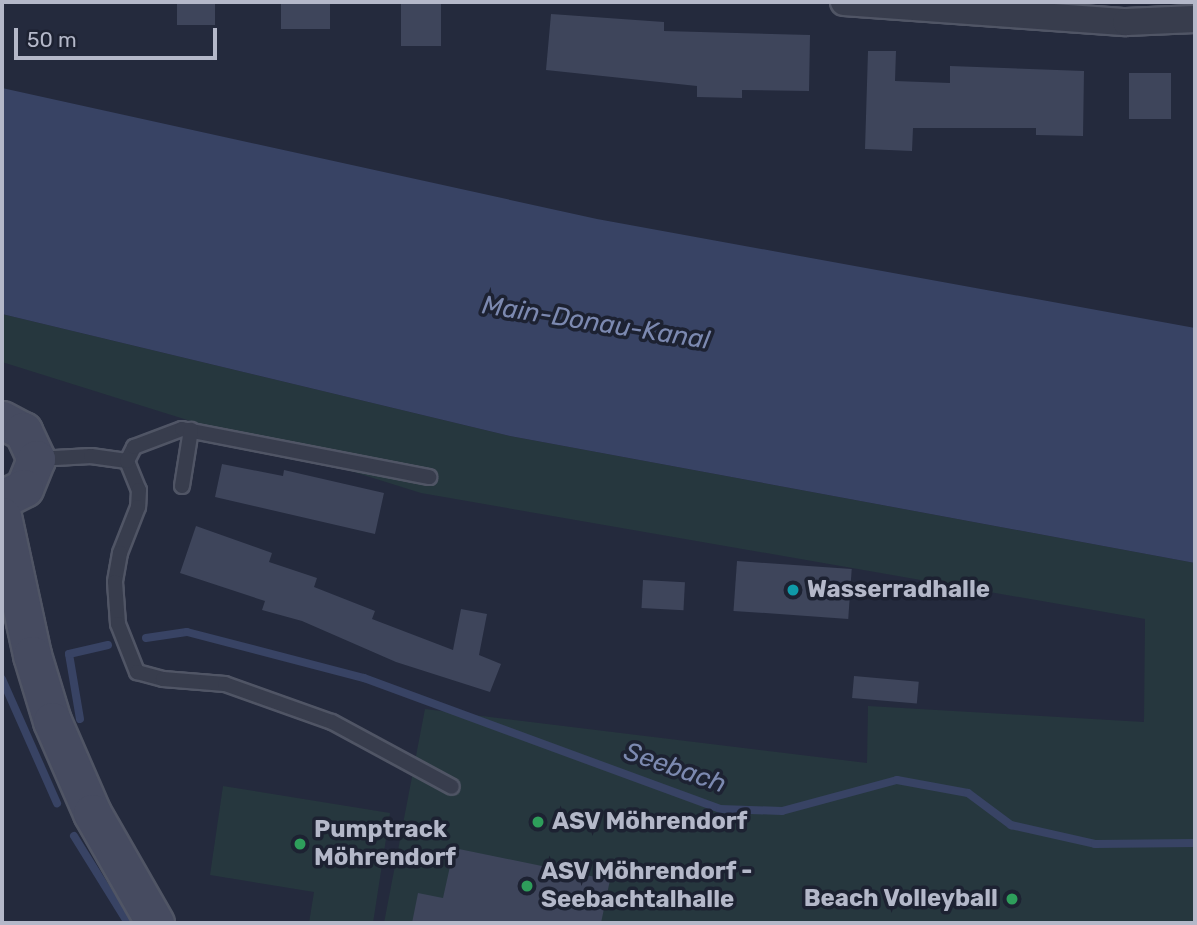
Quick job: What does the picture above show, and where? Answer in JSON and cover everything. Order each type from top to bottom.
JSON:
[{"type":"street","points":[[856,2],[1126,22],[1195,19]]},
{"type":"street","points":[[2,420],[23,430],[36,459],[24,488],[2,499]]},
{"type":"street","points":[[2,516],[32,655],[52,720],[92,813],[155,923]]},
{"type":"lane","points":[[182,486],[191,430]]},
{"type":"lane","points":[[429,477],[191,430],[161,435],[134,447],[127,461],[139,490],[115,582],[118,624],[137,672],[163,679],[225,684],[332,722],[452,787]]},
{"type":"lane","points":[[36,459],[91,456],[127,461]]},
{"type":"shaded area","points":[[2,314],[510,436],[1195,563],[1195,923],[384,923],[425,709],[867,763],[868,706],[1144,722],[1145,619],[421,493],[2,362]]},
{"type":"shaded area","name":"Pumptrack Möhrendorf","points":[[223,786],[390,813],[373,923],[309,923],[314,892],[210,875]]},
{"type":"water","name":"Main-Donau-Kanal","points":[[2,88],[597,219],[1195,328],[1195,563],[510,436],[2,314]]},
{"type":"building","points":[[177,2],[215,2],[215,25],[177,25]]},
{"type":"building","points":[[281,2],[330,2],[330,29],[281,29]]},
{"type":"building","points":[[401,2],[441,2],[441,46],[401,46]]},
{"type":"building","points":[[551,14],[664,22],[664,31],[810,35],[809,91],[742,90],[742,98],[697,97],[697,86],[546,70]]},
{"type":"building","points":[[868,51],[896,51],[895,81],[950,83],[950,66],[1084,71],[1083,136],[1036,135],[1036,128],[913,128],[912,151],[865,149]]},
{"type":"building","points":[[1129,73],[1171,73],[1171,119],[1129,119]]},
{"type":"building","points":[[222,464],[283,476],[284,470],[384,493],[375,534],[215,497]]},
{"type":"building","points":[[196,526],[272,553],[269,562],[317,578],[314,587],[375,611],[372,619],[453,650],[461,609],[487,614],[479,655],[501,664],[490,692],[396,662],[302,621],[262,610],[265,601],[180,573]]},
{"type":"building","name":"Wasserradhalle","points":[[737,561],[852,569],[848,619],[734,611]]},
{"type":"building","points":[[643,580],[685,582],[683,610],[642,608]]},
{"type":"building","points":[[854,676],[919,682],[917,704],[852,698]]},
{"type":"building","name":"ASV Möhrendorf - Seebachtalhalle","points":[[454,848],[610,880],[601,923],[412,923],[418,893],[443,898]]},
{"type":"waterway","name":"Seebach","points":[[146,638],[187,632],[364,678],[720,809],[782,811],[897,780],[968,793],[1011,825],[1095,844],[1195,843]]},
{"type":"waterway","points":[[80,719],[69,654],[108,645]]},
{"type":"waterway","points":[[2,679],[57,803]]},
{"type":"waterway","points":[[74,836],[128,923]]},
{"type":"place","name":"Wasserradhalle","points":[[793,590]]},
{"type":"place","name":"ASV Möhrendorf","points":[[538,822]]},
{"type":"place","name":"Pumptrack Möhrendorf","points":[[300,844]]},
{"type":"place","name":"ASV Möhrendorf - Seebachtalhalle","points":[[527,886]]},
{"type":"place","name":"Beach Volleyball","points":[[1012,899]]}]
